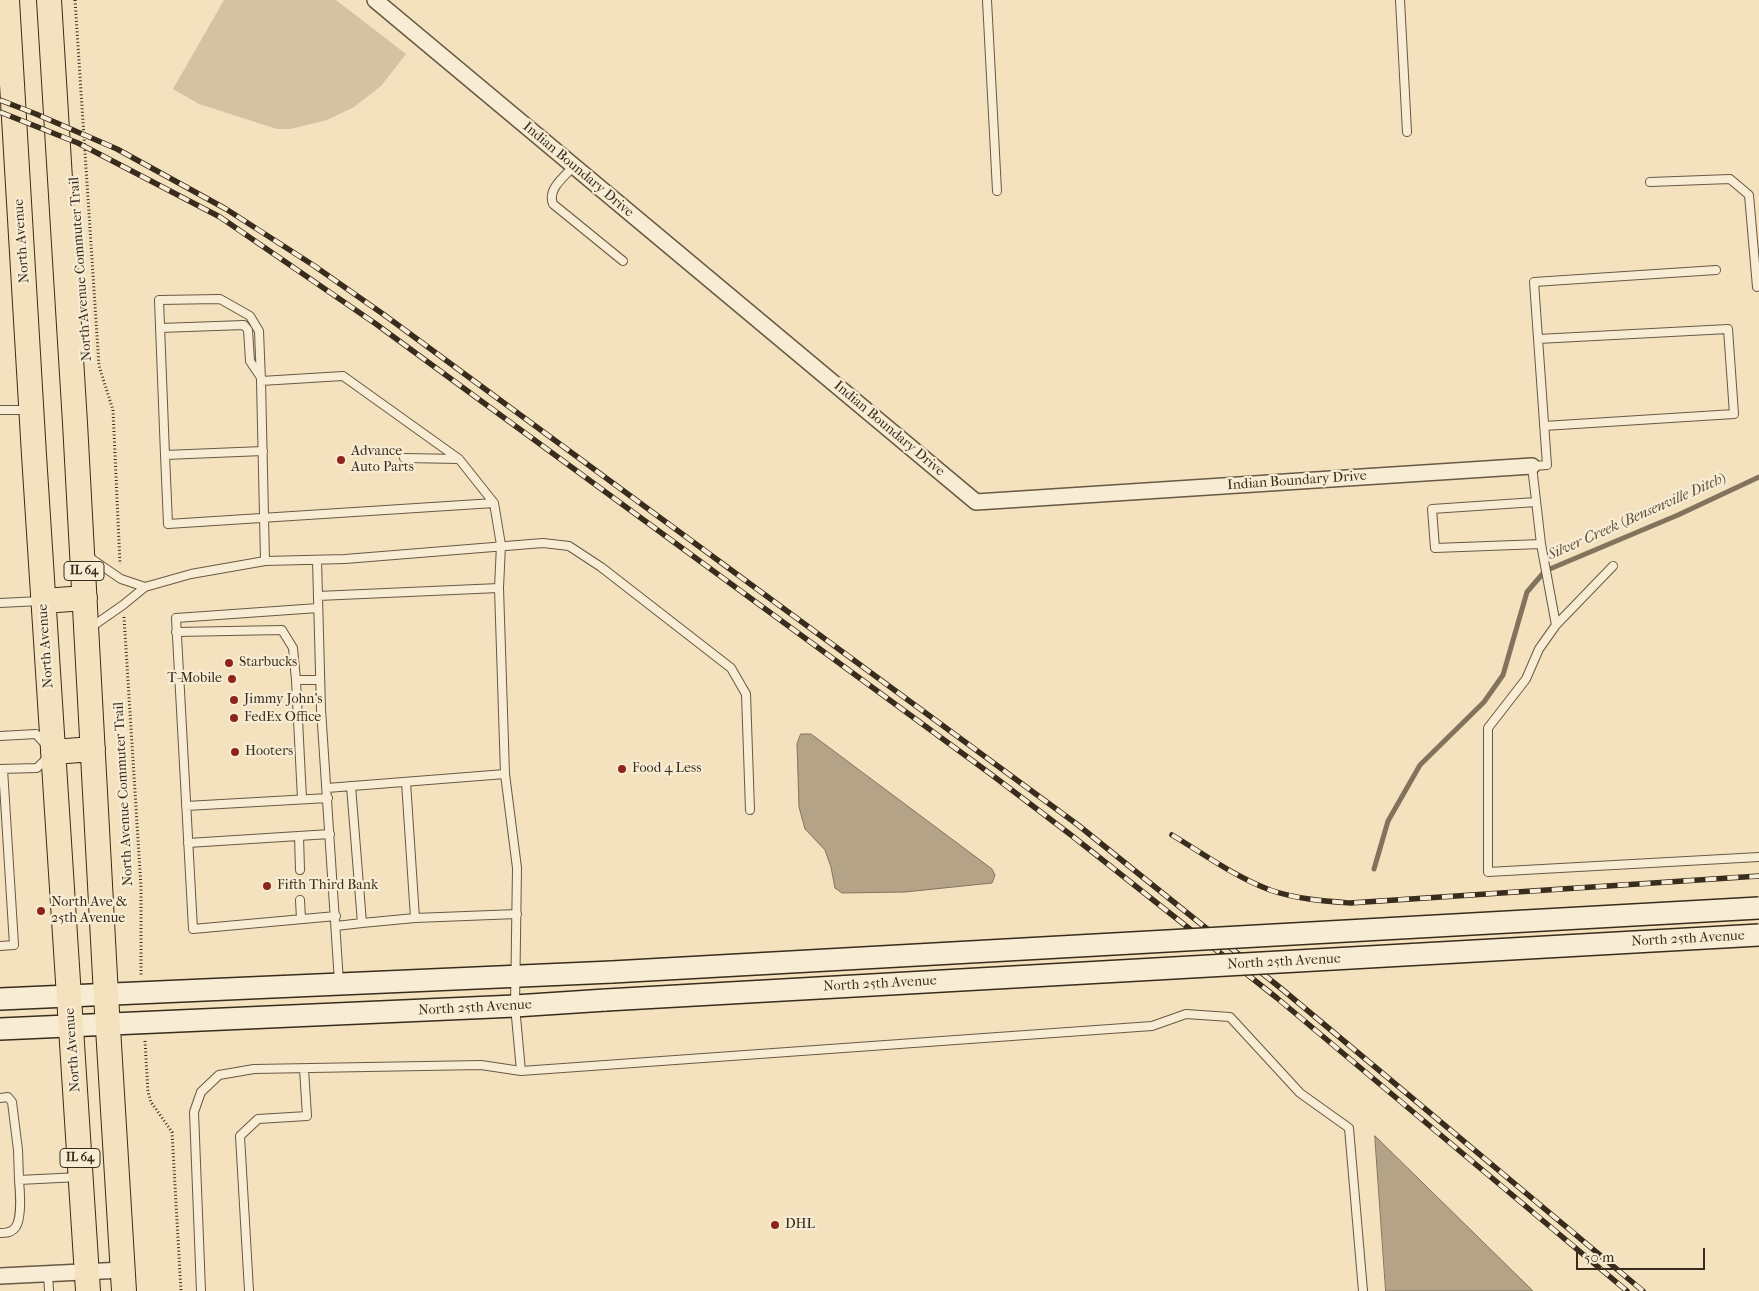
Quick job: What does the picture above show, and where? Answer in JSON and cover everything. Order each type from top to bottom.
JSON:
[{"type":"main road","name":"North Avenue","points":[[7,0],[53,752],[88,1281]]},
{"type":"main road","name":"IL 64","points":[[49,0],[83,553],[123,1280]]},
{"type":"main road","points":[[44,601],[85,598]]},
{"type":"main road","points":[[53,752],[93,749]]},
{"type":"main road","name":"North 25th Avenue","points":[[0,999],[559,975],[1759,908]]},
{"type":"main road","name":"North 25th Avenue","points":[[0,1028],[516,1006],[1759,936]]},
{"type":"street","name":"Indian Boundary Drive","points":[[375,0],[976,502],[1532,466]]},
{"type":"street","points":[[0,1276],[48,1274],[88,1281],[123,1280]]},
{"type":"lane","points":[[987,0],[997,191]]},
{"type":"lane","points":[[1400,0],[1407,132]]},
{"type":"lane","points":[[574,166],[552,190],[550,198],[552,204],[623,261]]},
{"type":"lane","points":[[1650,182],[1730,179],[1749,195],[1755,231],[1756,287]]},
{"type":"lane","points":[[1556,625],[1543,559],[1532,466],[1547,465],[1534,282],[1716,270]]},
{"type":"lane","points":[[265,561],[264,519],[263,451],[259,331],[250,316],[220,299],[159,300],[168,524],[264,519],[494,503]]},
{"type":"lane","points":[[160,328],[244,326],[248,330],[250,361],[261,380]]},
{"type":"lane","points":[[1538,339],[1728,329],[1729,339],[1734,414],[1544,426]]},
{"type":"lane","points":[[261,380],[343,376],[459,459],[494,503],[500,545],[499,588],[505,774],[517,868],[516,1006],[521,1071]]},
{"type":"lane","points":[[0,410],[32,410]]},
{"type":"lane","points":[[165,455],[263,451]]},
{"type":"lane","points":[[404,458],[459,459]]},
{"type":"lane","points":[[1536,502],[1432,508],[1435,548],[1541,544]]},
{"type":"lane","points":[[87,630],[146,587],[191,574],[265,561],[317,560],[543,542],[569,546],[601,566],[731,668],[746,694],[750,810]]},
{"type":"lane","points":[[83,553],[121,579],[146,587]]},
{"type":"lane","points":[[317,560],[320,680],[339,984]]},
{"type":"lane","points":[[1613,566],[1556,625],[1539,649],[1526,679],[1488,728],[1488,872],[1759,857]]},
{"type":"lane","points":[[318,596],[499,588]]},
{"type":"lane","points":[[0,603],[44,601]]},
{"type":"lane","points":[[318,608],[176,618],[193,929],[336,916]]},
{"type":"lane","points":[[176,632],[282,630],[293,648],[302,799]]},
{"type":"lane","points":[[296,680],[320,680]]},
{"type":"lane","points":[[0,736],[36,734],[53,752],[37,768],[1,769],[14,945],[0,946]]},
{"type":"lane","points":[[327,788],[505,774]]},
{"type":"lane","points":[[406,782],[415,918]]},
{"type":"lane","points":[[351,786],[362,923]]},
{"type":"lane","points":[[186,806],[328,798]]},
{"type":"lane","points":[[188,842],[330,834]]},
{"type":"lane","points":[[299,836],[300,870]]},
{"type":"lane","points":[[300,900],[301,919]]},
{"type":"lane","points":[[336,926],[415,918],[516,914]]},
{"type":"lane","points":[[201,1291],[194,1112],[201,1092],[219,1075],[254,1070],[481,1065],[521,1071],[1152,1026],[1186,1014],[1230,1018],[1300,1093],[1349,1128],[1362,1291]]},
{"type":"lane","points":[[249,1291],[240,1136],[258,1119],[307,1116],[304,1069]]},
{"type":"lane","points":[[0,1098],[8,1098],[12,1102],[20,1180],[18,1222],[15,1229],[8,1233],[0,1233]]},
{"type":"lane","points":[[20,1180],[81,1177]]},
{"type":"lane","points":[[48,1274],[49,1291]]},
{"type":"path","name":"North Avenue Commuter Trail","points":[[75,0],[99,366],[113,410],[120,565]]},
{"type":"path","name":"North Avenue Commuter Trail","points":[[125,625],[141,887],[140,962]]},
{"type":"path","points":[[146,1058],[148,1092],[152,1102],[172,1132],[181,1291]]},
{"type":"shaded area","points":[[224,0],[336,0],[406,54],[381,86],[354,107],[327,120],[290,129],[277,129],[199,104],[173,89]]},
{"type":"shaded area","points":[[801,734],[811,734],[992,869],[995,875],[992,883],[905,892],[842,893],[835,888],[825,850],[805,829],[799,807],[797,744]]},
{"type":"shaded area","points":[[1375,1136],[1533,1291],[1386,1291]]},
{"type":"waterway","name":"Silver Creek (Bensenville Ditch)","points":[[1374,869],[1388,821],[1420,765],[1484,702],[1503,675],[1527,592],[1545,571],[1678,515],[1759,477]]},
{"type":"railway","points":[[0,100],[117,149],[226,209],[313,265],[383,314],[1078,825],[1283,990],[1643,1291]]},
{"type":"railway","points":[[0,112],[78,143],[220,217],[376,324],[992,775],[1071,835],[1277,998],[1627,1291]]},
{"type":"railway","points":[[1172,835],[1232,872],[1270,890],[1300,898],[1350,903],[1759,876]]},
{"type":"place","name":"Advance Auto Parts","points":[[341,460]]},
{"type":"place","name":"Starbucks","points":[[229,663]]},
{"type":"place","name":"T-Mobile","points":[[232,679]]},
{"type":"place","name":"Jimmy John's","points":[[234,700]]},
{"type":"place","name":"FedEx Office","points":[[234,718]]},
{"type":"place","name":"Hooters","points":[[235,752]]},
{"type":"place","name":"Food 4 Less","points":[[622,769]]},
{"type":"place","name":"Fifth Third Bank","points":[[267,886]]},
{"type":"place","name":"North Ave & 25th Avenue","points":[[41,911]]},
{"type":"place","name":"DHL","points":[[775,1225]]}]
